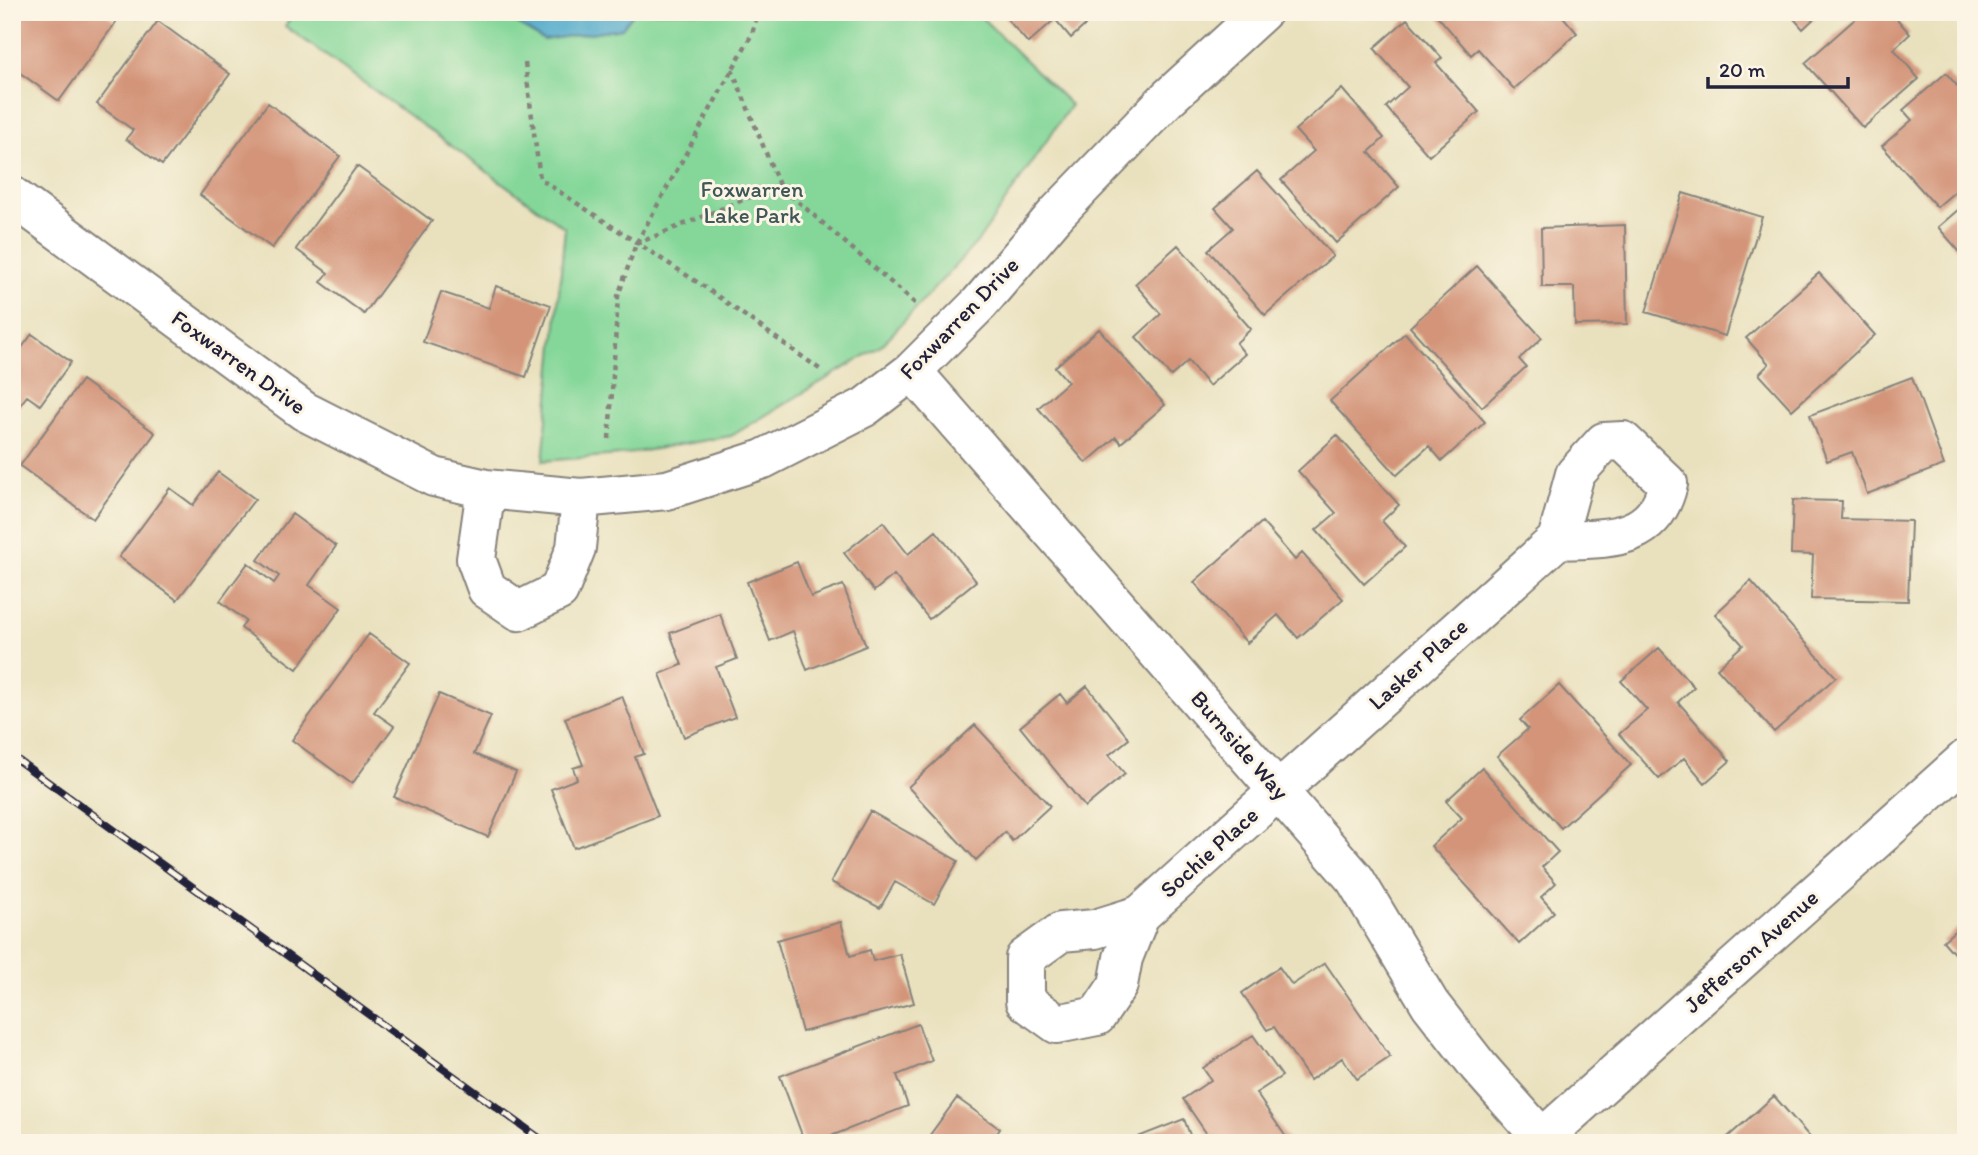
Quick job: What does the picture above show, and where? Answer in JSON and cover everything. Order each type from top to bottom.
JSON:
[{"type":"street","name":"Foxwarren Drive","points":[[12,196],[304,411],[434,477],[486,489],[581,498],[667,490],[764,458],[865,407],[912,371],[979,304],[1057,214],[1168,97],[1262,12]]},
{"type":"street","name":"Burnside Way","points":[[912,371],[1355,879],[1430,1004],[1542,1141]]},
{"type":"street","points":[[486,489],[476,559],[487,589],[519,611],[559,591],[576,548],[581,498]]},
{"type":"street","name":"Lasker Place","points":[[1278,789],[1557,540]]},
{"type":"street","name":"Jefferson Avenue","points":[[1542,1141],[1966,759]]},
{"type":"street","name":"Sochie Place","points":[[1140,915],[1278,789]]},
{"type":"path","points":[[609,439],[618,296],[636,244],[752,34],[758,12]]},
{"type":"path","points":[[525,63],[540,179],[706,288],[821,370]]},
{"type":"path","points":[[732,69],[779,185],[901,289],[948,335]]},
{"type":"path","points":[[636,244],[779,185]]},
{"type":"green space","name":"Foxwarren Lake Park","points":[[295,12],[497,12],[544,40],[622,28],[634,12],[976,12],[1071,105],[979,240],[881,346],[731,436],[620,455],[543,461],[565,228],[285,26]]},
{"type":"water","points":[[497,12],[634,12],[622,28],[544,40]]},
{"type":"building","points":[[12,12],[103,12],[116,22],[59,101],[12,67]]},
{"type":"building","points":[[1001,12],[1100,12],[1071,38],[1055,19],[1028,43]]},
{"type":"building","points":[[1434,12],[1559,12],[1577,33],[1514,89],[1478,49],[1471,55]]},
{"type":"building","points":[[1788,12],[1821,12],[1803,29]]},
{"type":"building","points":[[1863,12],[1891,12],[1910,34],[1894,49],[1919,79],[1863,128],[1805,63]]},
{"type":"building","points":[[1407,19],[1442,58],[1436,63],[1479,112],[1429,156],[1386,107],[1408,87],[1374,48]]},
{"type":"building","points":[[158,21],[230,74],[162,165],[126,139],[133,130],[97,104]]},
{"type":"building","points":[[1946,73],[1966,96],[1966,182],[1937,207],[1882,146],[1912,120],[1903,110]]},
{"type":"building","points":[[1342,89],[1384,138],[1369,152],[1399,187],[1336,243],[1281,180],[1314,151],[1295,130]]},
{"type":"building","points":[[268,103],[340,156],[272,248],[200,195]]},
{"type":"building","points":[[357,166],[432,221],[364,314],[321,282],[328,273],[296,249]]},
{"type":"building","points":[[1257,171],[1333,256],[1265,315],[1208,250],[1233,228],[1215,208]]},
{"type":"building","points":[[1683,193],[1762,217],[1725,336],[1646,312]]},
{"type":"building","points":[[1966,203],[1966,259],[1938,227]]},
{"type":"building","points":[[1625,225],[1627,324],[1575,325],[1574,287],[1542,287],[1541,228]]},
{"type":"building","points":[[1178,245],[1251,329],[1236,343],[1245,354],[1209,386],[1188,361],[1171,376],[1136,337],[1161,314],[1135,284]]},
{"type":"building","points":[[1477,266],[1542,338],[1519,359],[1526,367],[1482,407],[1410,327]]},
{"type":"building","points":[[1819,273],[1875,335],[1792,410],[1759,374],[1769,364],[1746,338]]},
{"type":"building","points":[[496,286],[551,305],[526,377],[423,342],[441,292],[489,308]]},
{"type":"building","points":[[1099,329],[1165,405],[1121,443],[1116,437],[1086,463],[1038,408],[1068,382],[1055,367]]},
{"type":"building","points":[[1405,333],[1485,422],[1442,461],[1429,446],[1397,475],[1330,401]]},
{"type":"building","points":[[32,334],[71,362],[40,405],[27,396],[12,415],[12,361]]},
{"type":"building","points":[[1912,377],[1944,465],[1867,494],[1852,452],[1827,461],[1810,415]]},
{"type":"building","points":[[82,380],[155,433],[93,519],[20,466]]},
{"type":"building","points":[[1337,435],[1399,505],[1382,521],[1405,547],[1364,584],[1316,530],[1336,513],[1298,471]]},
{"type":"building","points":[[218,472],[255,499],[177,600],[119,557],[170,488],[193,505]]},
{"type":"building","points":[[1793,500],[1842,501],[1841,519],[1911,521],[1908,601],[1811,599],[1813,555],[1791,554]]},
{"type":"building","points":[[292,514],[336,546],[309,585],[341,608],[297,669],[241,628],[246,621],[220,601],[248,563],[274,583],[279,576],[258,560]]},
{"type":"building","points":[[883,522],[908,554],[936,531],[976,581],[929,619],[894,575],[874,591],[844,553]]},
{"type":"building","points":[[1262,522],[1295,560],[1302,553],[1343,599],[1298,638],[1278,615],[1247,643],[1194,582]]},
{"type":"building","points":[[797,562],[811,597],[843,585],[866,646],[807,670],[793,631],[770,641],[747,582]]},
{"type":"building","points":[[1751,581],[1836,677],[1774,732],[1717,668],[1743,645],[1715,614]]},
{"type":"building","points":[[720,614],[737,659],[716,667],[735,717],[684,737],[660,674],[682,665],[670,633]]},
{"type":"building","points":[[369,634],[410,663],[374,712],[394,726],[352,784],[292,740]]},
{"type":"building","points":[[1659,648],[1694,687],[1678,702],[1730,761],[1705,783],[1684,758],[1659,779],[1619,734],[1647,710],[1621,681]]},
{"type":"building","points":[[1559,685],[1631,765],[1561,828],[1497,756],[1528,729],[1520,720]]},
{"type":"building","points":[[1087,686],[1129,739],[1109,755],[1125,774],[1085,807],[1020,727],[1060,694],[1067,703]]},
{"type":"building","points":[[439,694],[491,716],[474,754],[516,772],[488,837],[394,797]]},
{"type":"building","points":[[622,696],[644,754],[635,757],[658,816],[574,848],[551,789],[577,779],[573,768],[583,765],[565,718]]},
{"type":"building","points":[[975,725],[1050,806],[1012,841],[1005,832],[976,860],[908,787]]},
{"type":"building","points":[[1482,768],[1558,852],[1542,867],[1556,883],[1541,897],[1554,912],[1519,944],[1431,846],[1462,818],[1446,801]]},
{"type":"building","points":[[870,811],[958,861],[934,904],[895,882],[880,908],[831,882]]},
{"type":"building","points":[[1966,921],[1966,967],[1943,941]]},
{"type":"building","points":[[841,922],[850,956],[870,950],[873,961],[900,954],[914,1003],[802,1032],[777,940]]},
{"type":"building","points":[[1325,963],[1390,1057],[1357,1079],[1342,1058],[1310,1080],[1274,1027],[1267,1030],[1242,993],[1279,967],[1292,985]]},
{"type":"building","points":[[918,1024],[932,1061],[897,1075],[908,1106],[813,1143],[805,1143],[780,1076]]},
{"type":"building","points":[[1253,1035],[1282,1076],[1256,1093],[1290,1143],[1213,1143],[1183,1099],[1211,1080],[1203,1068]]},
{"type":"building","points":[[1774,1096],[1815,1143],[1721,1143]]},
{"type":"building","points":[[957,1098],[1000,1129],[990,1143],[924,1143]]},
{"type":"building","points":[[1184,1119],[1193,1143],[1140,1143],[1138,1137]]},
{"type":"railway","points":[[12,756],[546,1143]]}]
